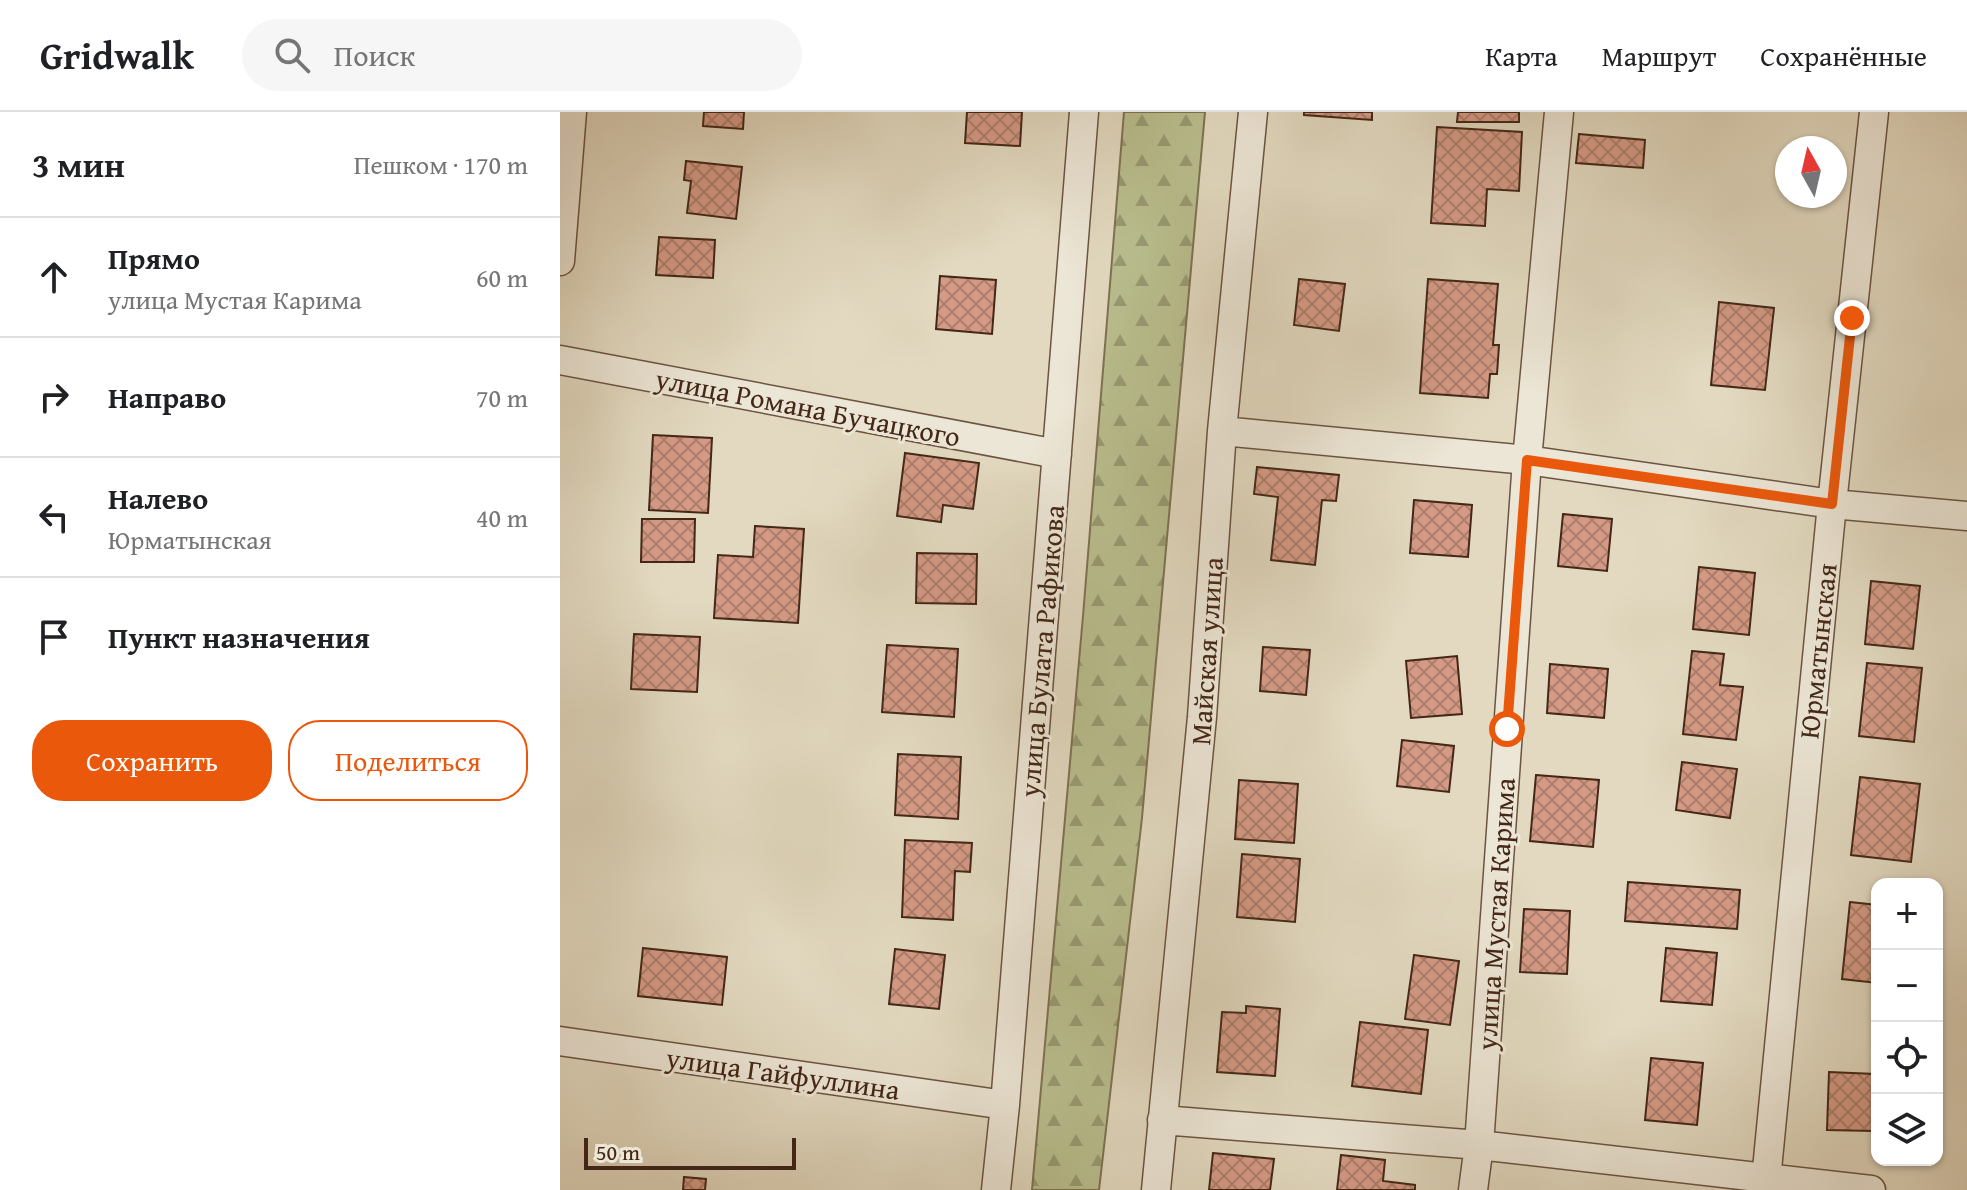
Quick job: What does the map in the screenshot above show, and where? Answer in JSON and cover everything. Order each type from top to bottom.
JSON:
[{"type":"street","points":[[560,261],[572,112]]},
{"type":"street","name":"улица Булата Рафикова","points":[[996,1190],[1084,112]]},
{"type":"street","name":"Майская улица","points":[[1156,1190],[1202,717],[1222,431],[1253,112]]},
{"type":"street","name":"улица Мустая Карима","points":[[1473,1190],[1479,1145],[1527,460],[1559,112]]},
{"type":"street","name":"Юрматынская","points":[[1765,1184],[1874,112]]},
{"type":"street","name":"улица Романа Бучацкого","points":[[560,360],[1057,454]]},
{"type":"street","points":[[1222,431],[1527,460],[1832,504],[1967,516]]},
{"type":"street","name":"улица Гайфуллина","points":[[560,1041],[1005,1105]]},
{"type":"street","points":[[1162,1120],[1479,1145],[1765,1184],[1871,1190]]},
{"type":"green space","points":[[1124,112],[1205,112],[1142,818],[1099,1190],[1032,1190],[1083,616]]},
{"type":"building","points":[[704,112],[744,112],[743,129],[703,126]]},
{"type":"building","points":[[967,112],[1022,112],[1020,146],[965,143]]},
{"type":"building","points":[[1304,112],[1372,112],[1372,120],[1304,115]]},
{"type":"building","points":[[1458,112],[1519,112],[1519,122],[1457,122]]},
{"type":"building","points":[[1437,127],[1522,132],[1519,191],[1487,189],[1485,226],[1431,223]]},
{"type":"building","points":[[1579,134],[1645,140],[1643,168],[1576,163]]},
{"type":"building","points":[[686,161],[742,167],[736,219],[687,213],[691,181],[684,180]]},
{"type":"building","points":[[659,237],[715,240],[713,278],[656,275]]},
{"type":"building","points":[[940,276],[996,280],[992,334],[936,329]]},
{"type":"building","points":[[1299,279],[1345,284],[1339,331],[1294,325]]},
{"type":"building","points":[[1428,279],[1498,284],[1493,345],[1499,345],[1497,374],[1490,374],[1488,398],[1420,393]]},
{"type":"building","points":[[1719,302],[1774,308],[1765,390],[1711,385]]},
{"type":"building","points":[[653,435],[712,438],[708,513],[649,510]]},
{"type":"building","points":[[905,453],[979,463],[973,509],[943,505],[941,522],[897,516]]},
{"type":"building","points":[[1257,467],[1339,475],[1336,501],[1322,500],[1315,565],[1271,560],[1278,497],[1254,494]]},
{"type":"building","points":[[1414,500],[1472,505],[1468,557],[1410,553]]},
{"type":"building","points":[[1563,514],[1612,519],[1607,571],[1558,566]]},
{"type":"building","points":[[642,519],[695,519],[694,562],[641,562]]},
{"type":"building","points":[[755,526],[804,529],[798,623],[714,618],[718,555],[753,557]]},
{"type":"building","points":[[917,553],[977,554],[976,604],[916,603]]},
{"type":"building","points":[[1699,567],[1755,573],[1749,635],[1693,629]]},
{"type":"building","points":[[1871,581],[1920,586],[1913,649],[1865,644]]},
{"type":"building","points":[[634,634],[700,637],[697,692],[631,689]]},
{"type":"building","points":[[887,645],[958,649],[954,717],[882,712]]},
{"type":"building","points":[[1263,647],[1310,650],[1306,695],[1260,691]]},
{"type":"building","points":[[1692,651],[1724,654],[1720,685],[1743,687],[1736,740],[1683,734]]},
{"type":"building","points":[[1457,656],[1462,714],[1411,718],[1406,661]]},
{"type":"building","points":[[1867,663],[1922,668],[1914,742],[1859,736]]},
{"type":"building","points":[[1550,664],[1608,669],[1604,718],[1547,713]]},
{"type":"building","points":[[1402,740],[1454,746],[1449,792],[1397,786]]},
{"type":"building","points":[[898,754],[961,757],[958,819],[895,815]]},
{"type":"building","points":[[1682,762],[1737,769],[1730,818],[1676,810]]},
{"type":"building","points":[[1536,775],[1599,780],[1593,847],[1530,841]]},
{"type":"building","points":[[1860,777],[1920,784],[1911,862],[1851,855]]},
{"type":"building","points":[[1239,780],[1298,784],[1294,843],[1235,839]]},
{"type":"building","points":[[905,840],[972,843],[970,872],[955,871],[953,920],[902,917]]},
{"type":"building","points":[[1242,854],[1300,859],[1295,922],[1237,917]]},
{"type":"building","points":[[1628,882],[1740,890],[1737,929],[1625,921]]},
{"type":"building","points":[[1850,902],[1871,904],[1871,982],[1842,979]]},
{"type":"building","points":[[1524,909],[1570,911],[1567,974],[1520,972]]},
{"type":"building","points":[[643,948],[727,957],[722,1005],[638,996]]},
{"type":"building","points":[[1666,948],[1717,953],[1712,1005],[1661,1001]]},
{"type":"building","points":[[895,949],[945,955],[939,1009],[889,1004]]},
{"type":"building","points":[[1414,955],[1459,961],[1450,1025],[1405,1019]]},
{"type":"building","points":[[1246,1006],[1280,1009],[1275,1076],[1217,1072],[1222,1012],[1246,1013]]},
{"type":"building","points":[[1360,1022],[1428,1030],[1421,1094],[1352,1086]]},
{"type":"building","points":[[1651,1058],[1703,1063],[1697,1125],[1645,1120]]},
{"type":"building","points":[[1829,1072],[1871,1074],[1871,1131],[1827,1130]]},
{"type":"building","points":[[1213,1153],[1274,1159],[1270,1190],[1209,1190]]},
{"type":"building","points":[[1341,1155],[1385,1160],[1383,1181],[1415,1185],[1415,1190],[1337,1190]]},
{"type":"building","points":[[684,1177],[706,1179],[705,1190],[683,1190]]},
{"type":"route","points":[[1507,729],[1527,460],[1832,504],[1852,318]]}]
